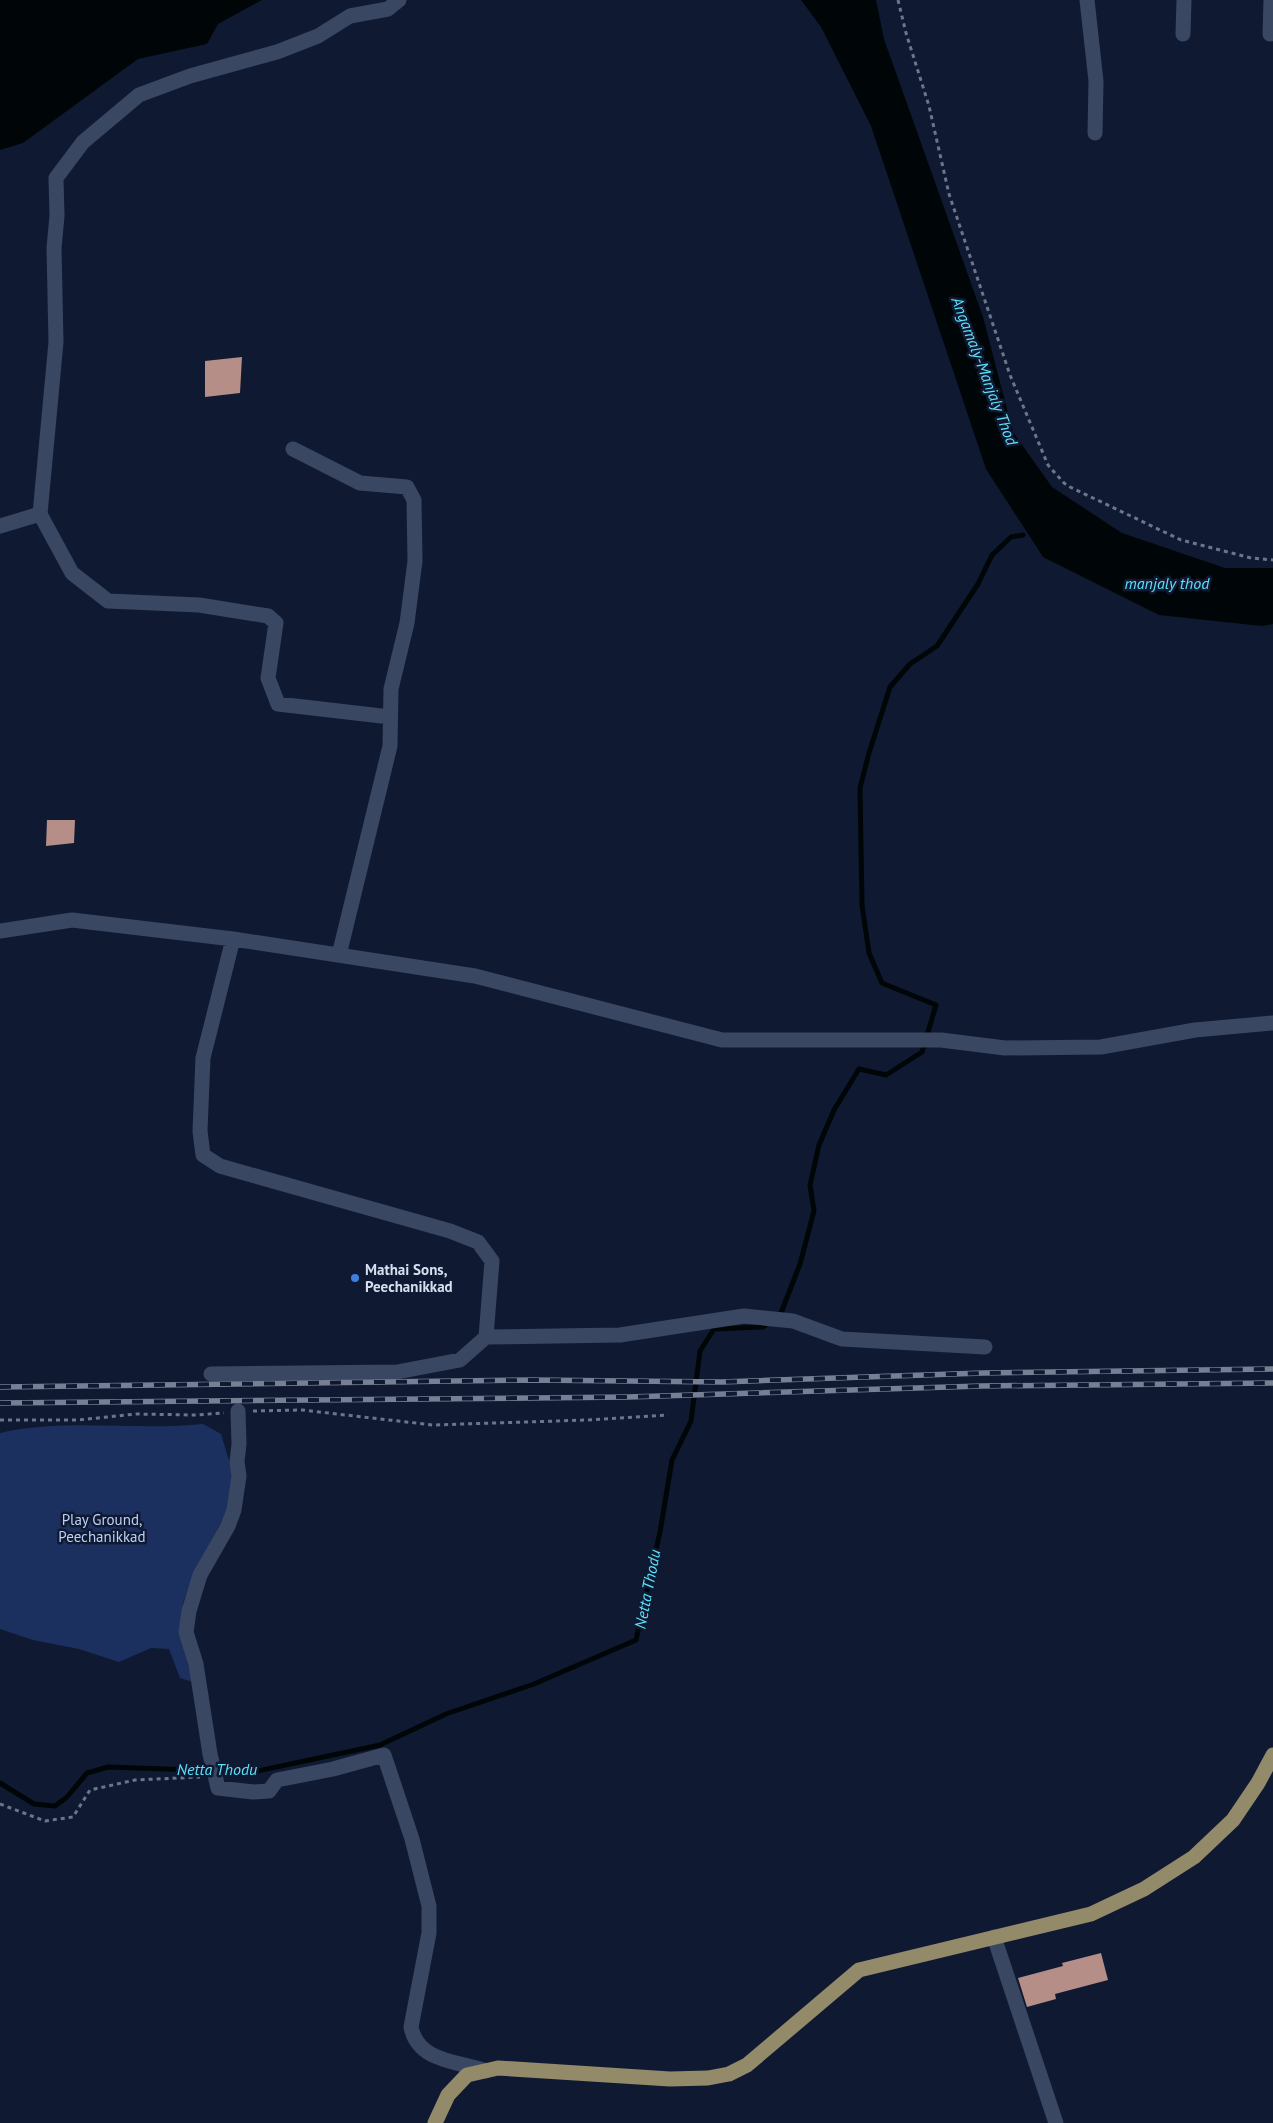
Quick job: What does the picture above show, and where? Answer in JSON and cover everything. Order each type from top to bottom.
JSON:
[{"type":"main road","points":[[435,2123],[448,2095],[467,2075],[498,2068],[670,2079],[708,2078],[729,2074],[747,2065],[859,1970],[1091,1914],[1144,1889],[1194,1857],[1233,1820],[1258,1783],[1273,1755]]},
{"type":"street","points":[[390,716],[278,704],[268,678],[276,623],[268,616],[199,605],[108,601],[72,572],[40,514],[56,342],[54,248],[57,216],[56,178],[83,142],[139,94],[190,76],[277,52],[318,36],[350,16],[388,9],[399,0]]},
{"type":"street","points":[[1087,0],[1096,80],[1095,133]]},
{"type":"street","points":[[1183,34],[1184,0]]},
{"type":"street","points":[[1270,34],[1271,0]]},
{"type":"street","points":[[293,449],[360,483],[407,487],[414,500],[415,561],[407,623],[391,689],[390,746],[339,955]]},
{"type":"street","points":[[0,526],[40,514]]},
{"type":"street","points":[[0,931],[72,920],[233,939],[339,955],[475,976],[722,1040],[937,1040],[1005,1048],[1101,1047],[1195,1030],[1273,1023]]},
{"type":"street","points":[[233,939],[204,1058],[200,1131],[203,1155],[220,1166],[450,1231],[478,1242],[492,1261],[486,1337]]},
{"type":"street","points":[[211,1374],[397,1372],[460,1360],[486,1337],[620,1335],[744,1316],[792,1321],[842,1339],[986,1347]]},
{"type":"street","points":[[238,1412],[239,1444],[237,1462],[239,1476],[234,1510],[228,1526],[200,1575],[189,1611],[186,1632],[196,1664],[218,1788],[253,1792],[269,1791],[277,1780],[333,1769],[384,1755],[412,1839],[429,1906],[428,1933],[411,2027],[413,2037],[417,2044],[429,2054],[486,2071]]},
{"type":"street","points":[[994,1937],[1056,2123]]},
{"type":"path","points":[[898,0],[928,106],[950,194],[1010,375],[1048,465],[1064,483],[1173,537],[1251,558],[1273,560]]},
{"type":"path","points":[[0,1420],[78,1420],[136,1414],[195,1415],[302,1410],[433,1425],[587,1420],[668,1415]]},
{"type":"path","points":[[0,1804],[45,1821],[54,1820],[73,1817],[90,1790],[135,1780],[215,1776]]},
{"type":"green space","name":"Play Ground, Peechanikkad","points":[[203,1424],[221,1434],[235,1480],[227,1512],[195,1569],[183,1603],[179,1630],[193,1682],[180,1678],[169,1649],[151,1648],[119,1662],[79,1649],[33,1640],[0,1629],[0,1433],[50,1426],[178,1426]]},
{"type":"water","points":[[0,0],[262,0],[218,24],[207,44],[138,59],[23,143],[0,150]]},
{"type":"water","name":"manjaly thod","points":[[801,0],[876,0],[884,39],[983,317],[1013,432],[1052,487],[1122,533],[1225,568],[1273,568],[1273,624],[1262,626],[1159,615],[1043,557],[986,469],[871,126],[821,27]]},
{"type":"building","points":[[242,357],[240,393],[205,397],[205,361]]},
{"type":"building","points":[[47,820],[75,820],[74,843],[46,846]]},
{"type":"building","points":[[1101,1953],[1108,1980],[1055,1994],[1056,1999],[1027,2007],[1018,1978],[1063,1966],[1062,1963]]},
{"type":"waterway","points":[[777,1316],[781,1313],[800,1264],[814,1211],[810,1185],[819,1145],[834,1110],[859,1069],[886,1075],[922,1052],[936,1005],[882,983],[869,953],[862,905],[860,788],[869,753],[890,687],[910,664],[937,646],[978,584],[992,555],[1011,537],[1023,535]]},
{"type":"waterway","name":"Netta Thodu","points":[[0,1783],[34,1804],[55,1806],[67,1797],[87,1773],[108,1767],[253,1772],[380,1745],[446,1714],[534,1684],[636,1640],[660,1532],[672,1460],[691,1421],[700,1351],[714,1329],[763,1327],[770,1322]]},
{"type":"railway","points":[[0,1387],[532,1380],[722,1382],[983,1373],[1273,1369]]},
{"type":"railway","points":[[0,1403],[628,1397],[981,1386],[1273,1383]]},
{"type":"place","name":"Mathai Sons, Peechanikkad","points":[[355,1278]]},
{"type":"water label","name":"Angamaly-Manjaly Thod","points":[[985,371]]}]
